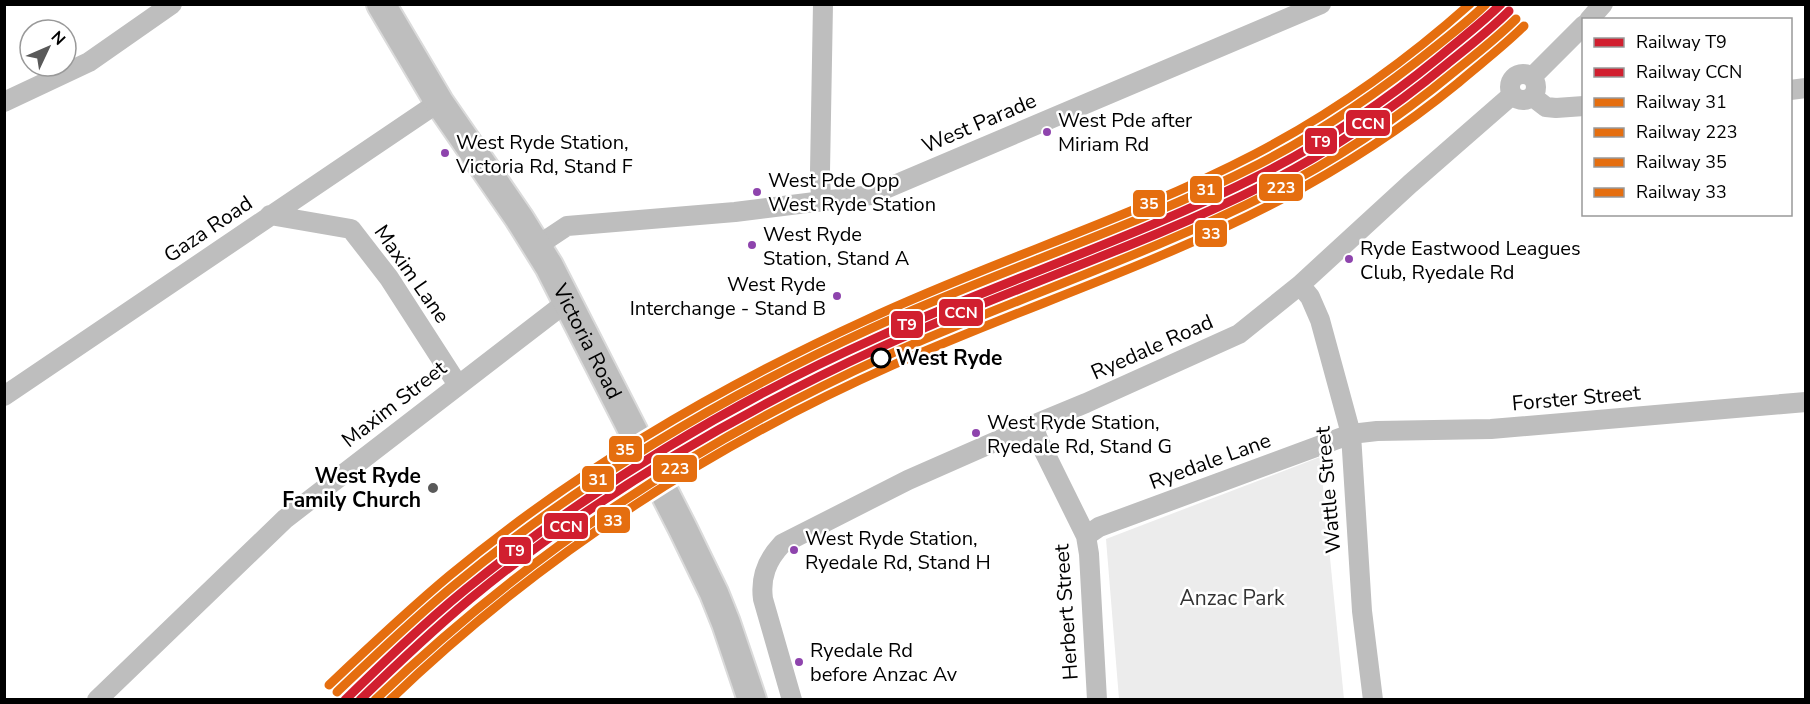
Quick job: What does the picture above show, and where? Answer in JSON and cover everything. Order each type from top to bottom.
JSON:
[{"type":"highway","name":"Victoria Road","points":[[381,4],[439,102],[537,246],[568,301],[714,593],[752,699]]},
{"type":"street","points":[[4,102],[89,62],[172,4]]},
{"type":"street","points":[[821,202],[823,4]]},
{"type":"street","name":"West Parade","points":[[537,246],[567,226],[735,212],[871,195],[1321,4]]},
{"type":"street","points":[[1590,18],[1603,4]]},
{"type":"street","points":[[1582,27],[1532,87],[1546,107],[1582,106]]},
{"type":"street","name":"Ryedale Road","points":[[792,699],[761,586],[766,568],[777,549],[788,540],[908,480],[1229,340],[1252,325],[1300,285],[1410,183],[1512,95],[1522,101],[1532,87]]},
{"type":"street","name":"Gaza Road","points":[[4,396],[439,102]]},
{"type":"street","name":"Maxim Lane","points":[[270,215],[351,229],[389,278],[458,385]]},
{"type":"street","name":"Wattle Street","points":[[1300,285],[1310,297],[1320,320],[1351,434],[1362,611],[1373,699]]},
{"type":"street","name":"Maxim Street","points":[[97,699],[285,519],[568,301]]},
{"type":"street","name":"Forster Street","points":[[1351,434],[1377,431],[1491,429],[1806,402]]},
{"type":"street","name":"Herbert Street","points":[[1033,425],[1038,440],[1086,536],[1089,554],[1096,699]]},
{"type":"street","name":"Ryedale Lane","points":[[1086,536],[1099,528],[1351,434]]},
{"type":"green space","name":"Anzac Park","points":[[1320,457],[1344,699],[1119,699],[1106,539]]},
{"type":"railway","points":[[1070,257],[1199,194],[1324,124],[1385,82],[1480,4]]},
{"type":"railway","points":[[356,700],[419,639],[509,566],[573,519],[700,437],[789,388],[880,345],[1187,219],[1270,180],[1335,143],[1398,101],[1486,30],[1513,4]]},
{"type":"rail line","name":"35","points":[[329,685],[418,603],[497,538],[546,501],[649,434],[756,374],[866,320],[914,298],[1159,199],[1255,154],[1340,104],[1394,66],[1470,4]]},
{"type":"rail line","name":"31","points":[[337,692],[426,609],[505,545],[554,509],[656,442],[762,382],[872,328],[1115,229],[1259,164],[1306,138],[1374,93],[1439,44],[1486,4]]},
{"type":"rail line","name":"T9","points":[[345,700],[419,629],[466,589],[563,516],[664,450],[769,390],[878,337],[1168,218],[1285,162],[1331,135],[1397,90],[1470,32],[1501,4]]},
{"type":"rail line","name":"CCN","points":[[360,700],[442,623],[517,562],[615,492],[666,460],[771,401],[879,348],[976,306],[1171,228],[1266,184],[1337,144],[1404,98],[1509,11]]},
{"type":"rail line","name":"223","points":[[375,700],[492,597],[553,550],[680,465],[815,390],[886,356],[1176,237],[1295,180],[1343,152],[1411,105],[1486,46],[1516,19]]},
{"type":"rail line","name":"33","points":[[390,700],[446,648],[565,554],[627,510],[691,470],[824,397],[893,365],[1137,266],[1280,200],[1350,160],[1416,116],[1524,26]]},
{"type":"place","name":"West Pde after Miriam Rd","points":[[1047,132]]},
{"type":"place","name":"West Ryde Station, Victoria Rd, Stand F","points":[[445,153]]},
{"type":"place","name":"West Pde Opp West Ryde Station","points":[[757,192]]},
{"type":"place","name":"West Ryde Station, Stand A","points":[[752,245]]},
{"type":"place","name":"Ryde Eastwood Leagues Club, Ryedale Rd","points":[[1349,259]]},
{"type":"place","name":"West Ryde Interchange - Stand B","points":[[837,296]]},
{"type":"place","name":"West Ryde","points":[[881,358]]},
{"type":"place","name":"West Ryde Station, Ryedale Rd, Stand G","points":[[976,433]]},
{"type":"place","name":"West Ryde Family Church","points":[[433,488]]},
{"type":"place","name":"West Ryde Station, Ryedale Rd, Stand H","points":[[794,550]]},
{"type":"place","name":"Ryedale Rd before Anzac Av","points":[[799,662]]}]
